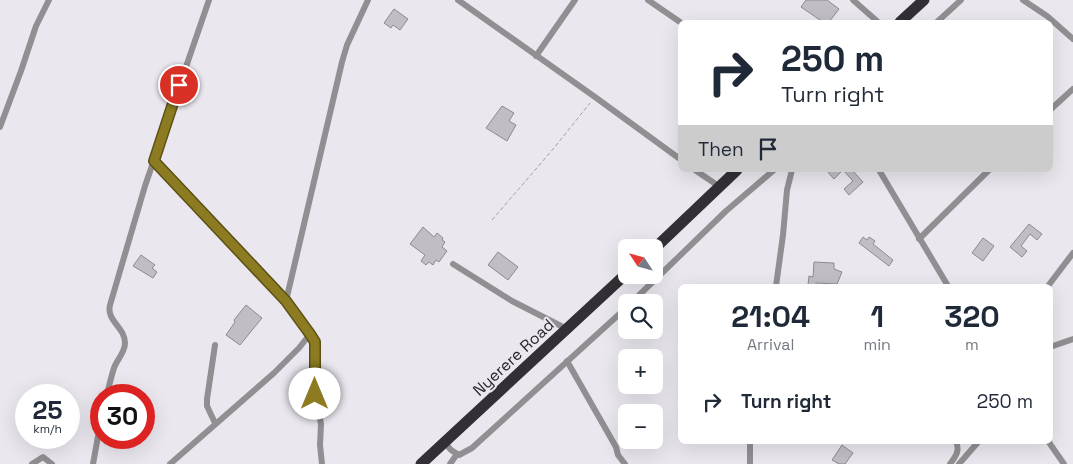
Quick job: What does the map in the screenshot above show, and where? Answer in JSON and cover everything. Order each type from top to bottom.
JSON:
[{"type":"highway","points":[[902,20],[924,0]]},
{"type":"highway","points":[[663,241],[736,172]]},
{"type":"highway","name":"Nyerere Road","points":[[421,464],[618,282]]},
{"type":"street","points":[[0,127],[36,26],[49,0]]},
{"type":"street","points":[[110,384],[114,367],[124,349],[125,341],[124,335],[110,317],[109,308],[154,161],[209,0]]},
{"type":"street","points":[[286,301],[342,62],[347,45],[368,0]]},
{"type":"street","points":[[458,0],[678,158]]},
{"type":"street","points":[[536,56],[575,0]]},
{"type":"street","points":[[648,0],[678,21]]},
{"type":"street","points":[[853,0],[876,20]]},
{"type":"street","points":[[938,20],[961,0]]},
{"type":"street","points":[[1023,0],[1051,20]]},
{"type":"street","points":[[1053,22],[1073,40]]},
{"type":"street","points":[[1053,107],[1073,89]]},
{"type":"street","points":[[154,161],[286,301],[315,342],[315,394],[321,424],[320,445],[322,464]]},
{"type":"street","points":[[698,172],[720,188]]},
{"type":"street","points":[[640,294],[726,211],[772,172]]},
{"type":"street","points":[[776,284],[787,190],[792,172]]},
{"type":"street","points":[[880,172],[947,284]]},
{"type":"street","points":[[919,240],[987,172]]},
{"type":"street","points":[[1050,284],[1073,253]]},
{"type":"street","points":[[453,264],[512,301],[568,329]]},
{"type":"street","points":[[445,443],[457,454],[462,455],[472,448],[618,315]]},
{"type":"street","points":[[170,464],[300,348],[310,334]]},
{"type":"street","points":[[1053,346],[1073,339]]},
{"type":"street","points":[[215,345],[207,399],[215,423]]},
{"type":"street","points":[[567,361],[616,447],[618,455],[626,464]]},
{"type":"street","points":[[750,444],[750,464]]},
{"type":"street","points":[[950,464],[957,454],[957,444]]},
{"type":"street","points":[[959,464],[976,444]]},
{"type":"street","points":[[1050,444],[1064,464]]},
{"type":"street","points":[[93,464],[96,449]]},
{"type":"street","points":[[450,464],[457,454]]},
{"type":"street","points":[[32,464],[43,457],[52,464]]},
{"type":"path","points":[[492,220],[595,97]]},
{"type":"building","points":[[806,0],[827,0],[839,9],[831,20],[820,20],[801,7]]},
{"type":"building","points":[[394,9],[408,19],[400,30],[393,25],[391,28],[384,23]]},
{"type":"building","points":[[502,106],[514,113],[509,121],[516,125],[507,141],[486,128]]},
{"type":"building","points":[[828,172],[841,172],[834,179]]},
{"type":"building","points":[[845,172],[854,172],[863,182],[849,195],[844,189],[853,181]]},
{"type":"building","points":[[1029,224],[1042,234],[1037,240],[1030,234],[1021,246],[1027,251],[1022,257],[1010,247]]},
{"type":"building","points":[[423,227],[434,237],[437,233],[445,242],[442,247],[447,251],[439,262],[436,260],[433,265],[429,262],[426,265],[421,261],[425,255],[410,244]]},
{"type":"building","points":[[863,237],[867,240],[869,237],[875,241],[873,244],[893,260],[889,266],[859,243]]},
{"type":"building","points":[[983,238],[994,246],[983,261],[972,253]]},
{"type":"building","points":[[498,252],[518,267],[508,280],[488,265]]},
{"type":"building","points":[[141,255],[155,265],[152,268],[157,272],[153,278],[133,266]]},
{"type":"building","points":[[814,262],[834,263],[834,269],[842,272],[837,284],[808,284],[809,276],[813,277]]},
{"type":"building","points":[[246,305],[262,318],[240,345],[226,335],[235,322],[234,320]]},
{"type":"building","points":[[842,445],[853,453],[845,464],[839,464],[832,460]]},
{"type":"route","points":[[179,85],[154,161],[286,301],[310,334],[315,342],[315,394]]}]
